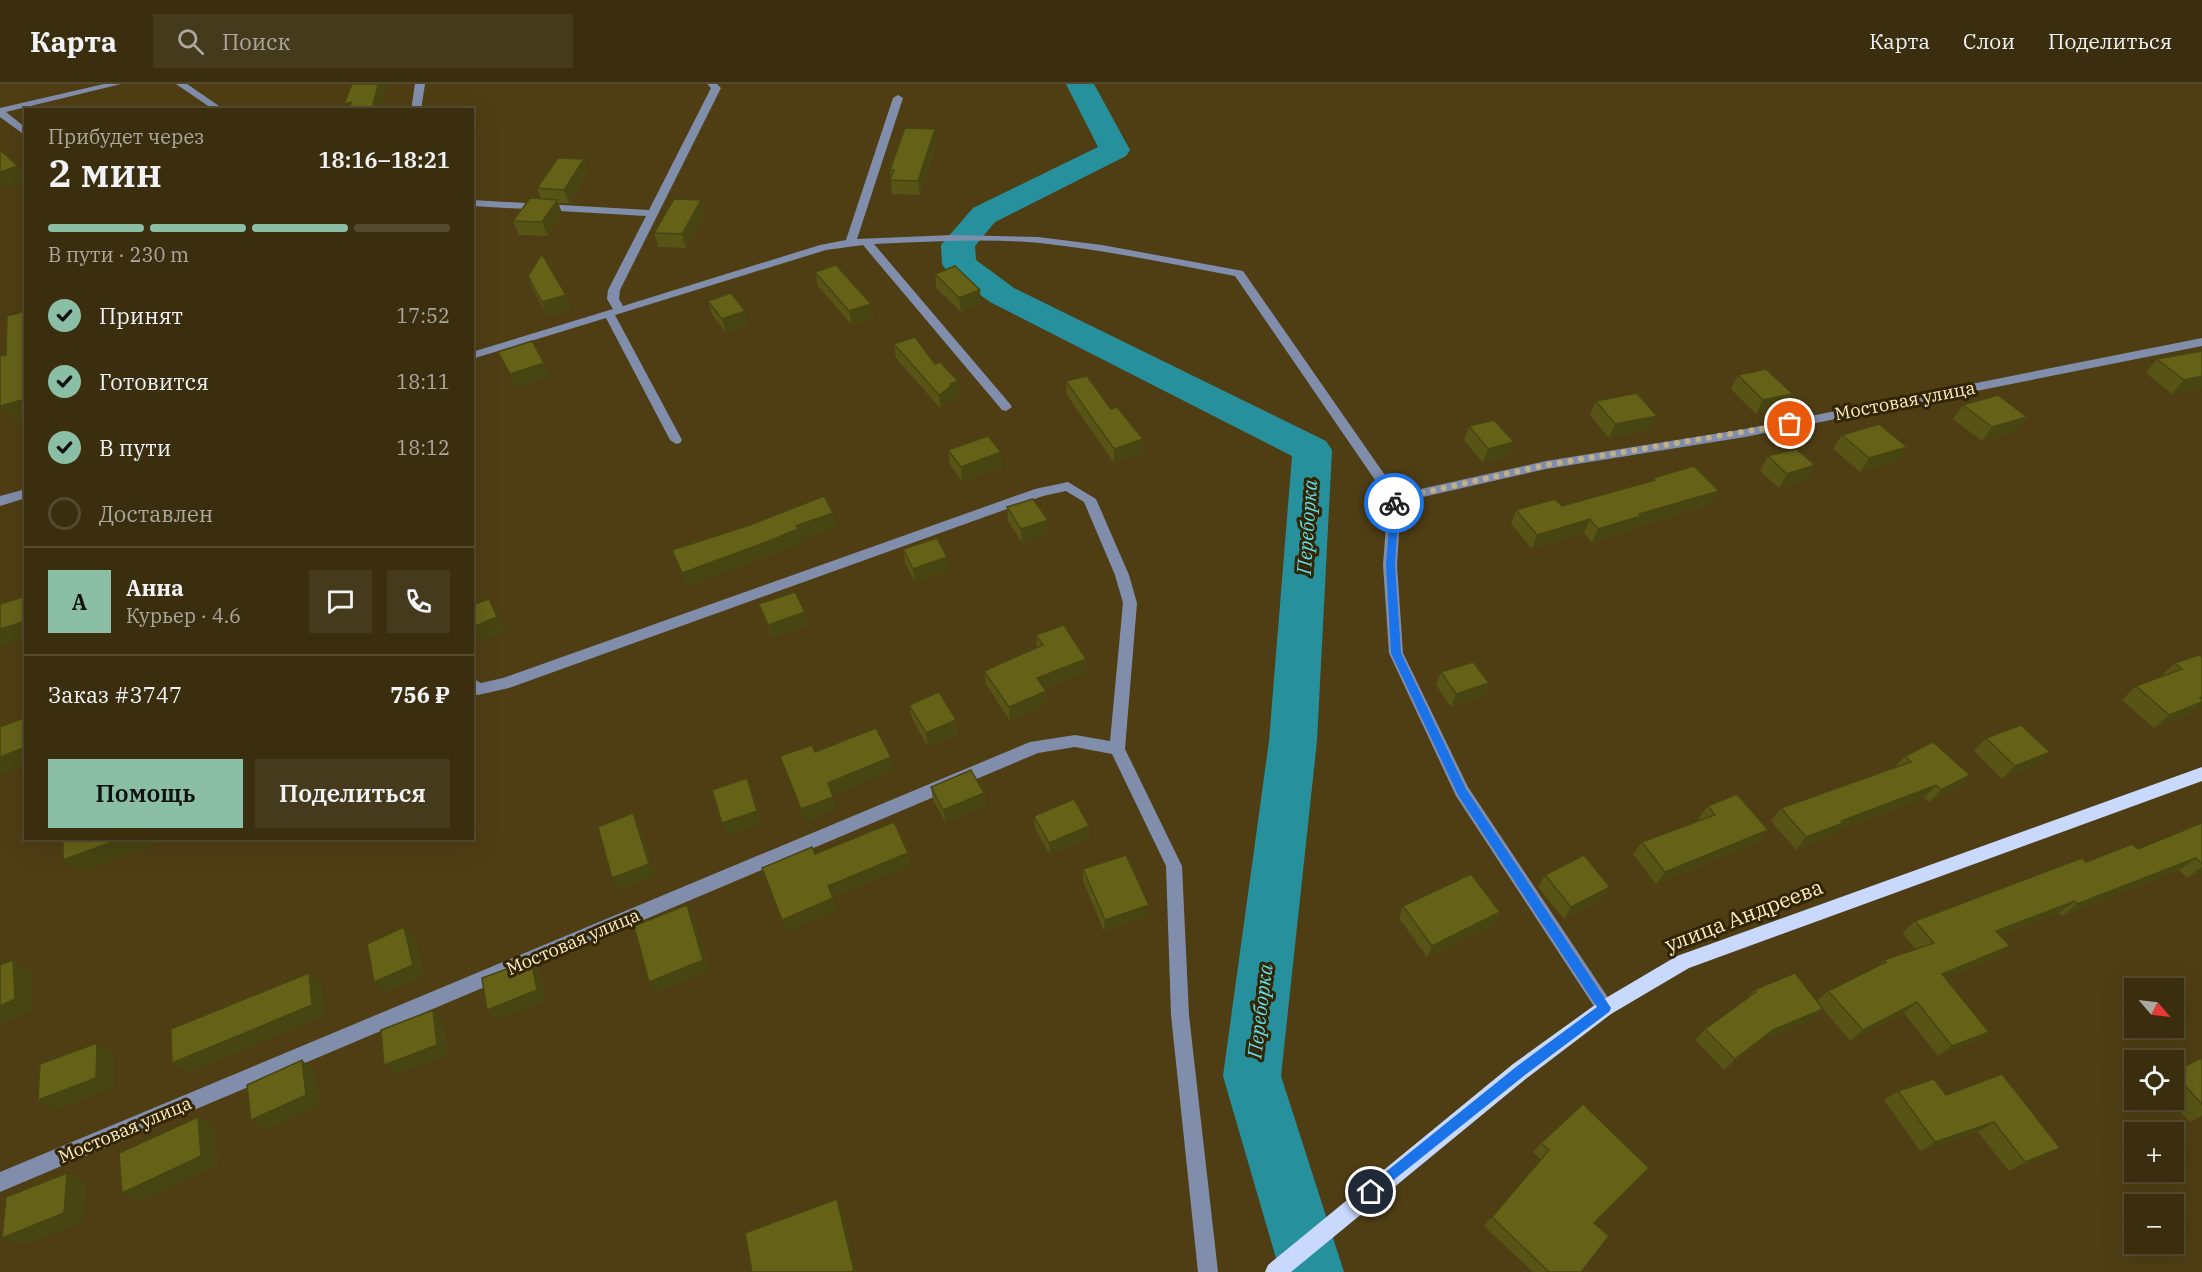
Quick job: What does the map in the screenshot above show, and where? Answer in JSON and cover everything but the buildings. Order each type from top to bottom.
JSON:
[{"type":"main road","name":"улица Андреева","points":[[1275,1272],[1521,1071],[1605,1008],[1683,962],[2202,774]]},
{"type":"street","points":[[0,111],[116,84]]},
{"type":"street","points":[[181,84],[218,108]]},
{"type":"street","points":[[416,108],[420,84]]},
{"type":"street","points":[[676,440],[613,310],[613,299],[614,290],[716,88],[712,84]]},
{"type":"street","points":[[851,242],[898,98]]},
{"type":"street","points":[[0,111],[24,131]]},
{"type":"street","points":[[474,203],[653,213]]},
{"type":"street","points":[[474,355],[613,310],[824,247],[851,242],[952,238],[1038,240],[1113,250],[1239,273],[1395,499],[1390,565],[1396,653],[1462,791],[1605,1008]]},
{"type":"street","points":[[866,241],[1006,407]]},
{"type":"street","name":"Мостовая улица","points":[[1395,499],[1546,465],[1745,433],[2202,342]]},
{"type":"street","points":[[474,686],[478,689],[504,684],[1040,492],[1068,486],[1089,499],[1122,575],[1130,603],[1117,749],[1174,866],[1180,1015],[1208,1272]]},
{"type":"street","points":[[0,501],[24,494]]},
{"type":"street","name":"Мостовая улица","points":[[0,1182],[1036,747],[1075,741],[1117,749]]},
{"type":"waterway","name":"Переборка","points":[[1080,84],[1115,150],[984,215],[958,245],[959,264],[1002,295],[1312,450],[1293,741],[1252,1076],[1312,1272]]},
{"type":"way so far","points":[[1394,503],[1395,499],[1546,465],[1790,424]]},
{"type":"route","points":[[1371,1192],[1521,1071],[1605,1008],[1462,791],[1396,653],[1390,565],[1394,503]]}]
